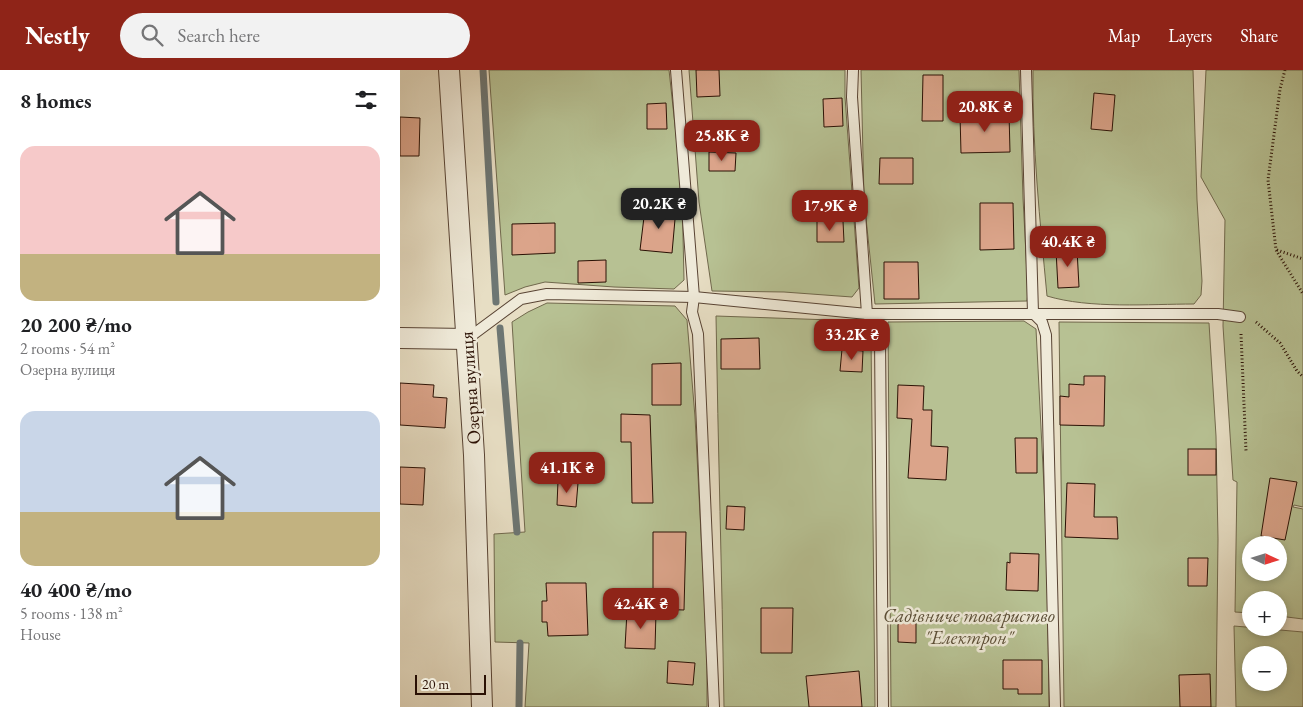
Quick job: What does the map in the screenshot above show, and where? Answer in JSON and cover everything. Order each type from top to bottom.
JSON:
[{"type":"street","name":"Озерна вулиця","points":[[449,70],[474,455],[482,707]]},
{"type":"street","points":[[400,338],[467,339]]},
{"type":"lane","points":[[676,70],[694,297],[692,312],[698,334],[714,707]]},
{"type":"lane","points":[[853,70],[852,97],[867,314],[876,324],[880,336],[883,707]]},
{"type":"lane","points":[[1026,70],[1033,313],[1042,322],[1046,335],[1055,707]]},
{"type":"lane","points":[[467,339],[521,299],[547,294],[694,297],[867,314],[1218,314],[1240,317]]},
{"type":"path","points":[[1285,70],[1280,89],[1268,180],[1276,250],[1303,294]]},
{"type":"path","points":[[1276,250],[1303,259]]},
{"type":"path","points":[[1246,451],[1240,317],[1255,321],[1280,343],[1297,371],[1303,377]]},
{"type":"green space","points":[[489,70],[669,70],[682,190],[684,280],[674,289],[545,282],[505,295]]},
{"type":"green space","points":[[689,70],[845,70],[845,97],[859,288],[852,297],[784,292],[712,291],[699,202]]},
{"type":"green space","points":[[861,70],[1019,70],[1027,301],[875,304],[864,199]]},
{"type":"green space","points":[[1033,70],[1193,70],[1197,200],[1202,281],[1201,295],[1194,304],[1082,303],[1047,296],[1035,155]]},
{"type":"green space","points":[[1206,70],[1303,70],[1303,507],[1294,505],[1293,507],[1303,509],[1303,619],[1287,617],[1287,591],[1242,591],[1242,612],[1235,612],[1237,482],[1233,480],[1223,326],[1225,220],[1201,177]]},
{"type":"green space","points":[[547,303],[675,306],[687,320],[695,417],[707,651],[707,707],[525,707],[529,643],[495,642],[494,534],[525,532],[512,322]]},
{"type":"green space","name":"Садівниче товариство \"Електрон\"","points":[[716,316],[861,321],[871,337],[875,707],[724,707]]},
{"type":"green space","name":"Садівниче товариство \"Електрон\"","points":[[1024,321],[1036,329],[1047,546],[1049,707],[891,707],[888,322]]},
{"type":"green space","name":"Садівниче товариство \"Електрон\"","points":[[1059,322],[1209,323],[1216,436],[1218,539],[1216,707],[1064,707]]},
{"type":"green space","points":[[1234,626],[1242,627],[1242,636],[1287,636],[1287,631],[1303,632],[1303,707],[1236,707]]},
{"type":"building","points":[[696,70],[719,70],[720,96],[697,97]]},
{"type":"building","points":[[923,75],[943,75],[943,121],[922,121]]},
{"type":"building","points":[[1094,93],[1115,95],[1112,131],[1091,129]]},
{"type":"building","points":[[842,98],[843,126],[824,127],[823,99]]},
{"type":"building","points":[[666,103],[667,129],[647,129],[647,104]]},
{"type":"building","points":[[1009,113],[1010,152],[961,153],[960,115]]},
{"type":"building","points":[[400,117],[420,118],[419,156],[400,156]]},
{"type":"building","points":[[709,152],[736,153],[735,171],[709,171]]},
{"type":"building","points":[[880,158],[913,158],[913,184],[879,184]]},
{"type":"building","points":[[980,203],[1013,203],[1014,249],[980,250]]},
{"type":"building","points":[[650,206],[676,208],[672,253],[640,250],[644,217],[649,218]]},
{"type":"building","points":[[817,221],[843,221],[844,242],[817,242]]},
{"type":"building","points":[[555,223],[555,253],[512,255],[512,224]]},
{"type":"building","points":[[1077,249],[1079,287],[1058,288],[1056,250]]},
{"type":"building","points":[[606,260],[606,282],[578,283],[578,261]]},
{"type":"building","points":[[884,262],[918,262],[919,299],[884,299]]},
{"type":"building","points":[[759,338],[760,369],[721,369],[721,339]]},
{"type":"building","points":[[842,349],[863,351],[862,372],[840,371]]},
{"type":"building","points":[[681,363],[681,405],[652,405],[652,364]]},
{"type":"building","points":[[1084,376],[1105,376],[1104,426],[1060,425],[1060,396],[1069,397],[1069,384],[1084,385]]},
{"type":"building","points":[[400,383],[434,385],[433,397],[447,398],[445,428],[400,425]]},
{"type":"building","points":[[898,385],[924,386],[923,410],[932,410],[931,446],[948,447],[946,480],[908,478],[912,419],[897,418]]},
{"type":"building","points":[[621,414],[650,415],[653,503],[632,503],[631,442],[621,442]]},
{"type":"building","points":[[1015,438],[1037,438],[1037,473],[1016,473]]},
{"type":"building","points":[[1188,449],[1216,449],[1216,475],[1188,475]]},
{"type":"building","points":[[400,467],[425,468],[423,505],[400,504]]},
{"type":"building","points":[[1270,478],[1297,482],[1286,536],[1261,536]]},
{"type":"building","points":[[558,481],[578,483],[576,507],[557,505]]},
{"type":"building","points":[[1067,483],[1095,484],[1094,517],[1117,517],[1118,539],[1065,537]]},
{"type":"building","points":[[727,506],[745,507],[744,530],[726,529]]},
{"type":"building","points":[[653,532],[686,532],[684,610],[653,609]]},
{"type":"building","points":[[1010,553],[1039,554],[1038,591],[1006,590],[1007,562],[1010,563]]},
{"type":"building","points":[[1188,558],[1208,558],[1207,586],[1188,586]]},
{"type":"building","points":[[546,583],[586,583],[588,635],[548,636],[547,622],[542,622],[542,601],[547,601]]},
{"type":"building","points":[[761,608],[793,608],[792,653],[761,653]]},
{"type":"building","points":[[627,611],[656,612],[655,649],[625,648]]},
{"type":"building","points":[[898,620],[916,620],[916,643],[898,642]]},
{"type":"building","points":[[1003,660],[1042,660],[1042,694],[1018,694],[1018,689],[1003,689]]},
{"type":"building","points":[[668,661],[695,663],[693,685],[667,683]]},
{"type":"building","points":[[859,671],[862,707],[809,707],[806,676]]},
{"type":"building","points":[[1210,674],[1211,707],[1180,707],[1179,675]]},
{"type":"waterway","points":[[483,70],[496,302]]},
{"type":"waterway","points":[[500,328],[517,532]]},
{"type":"waterway","points":[[519,707],[520,643]]}]
